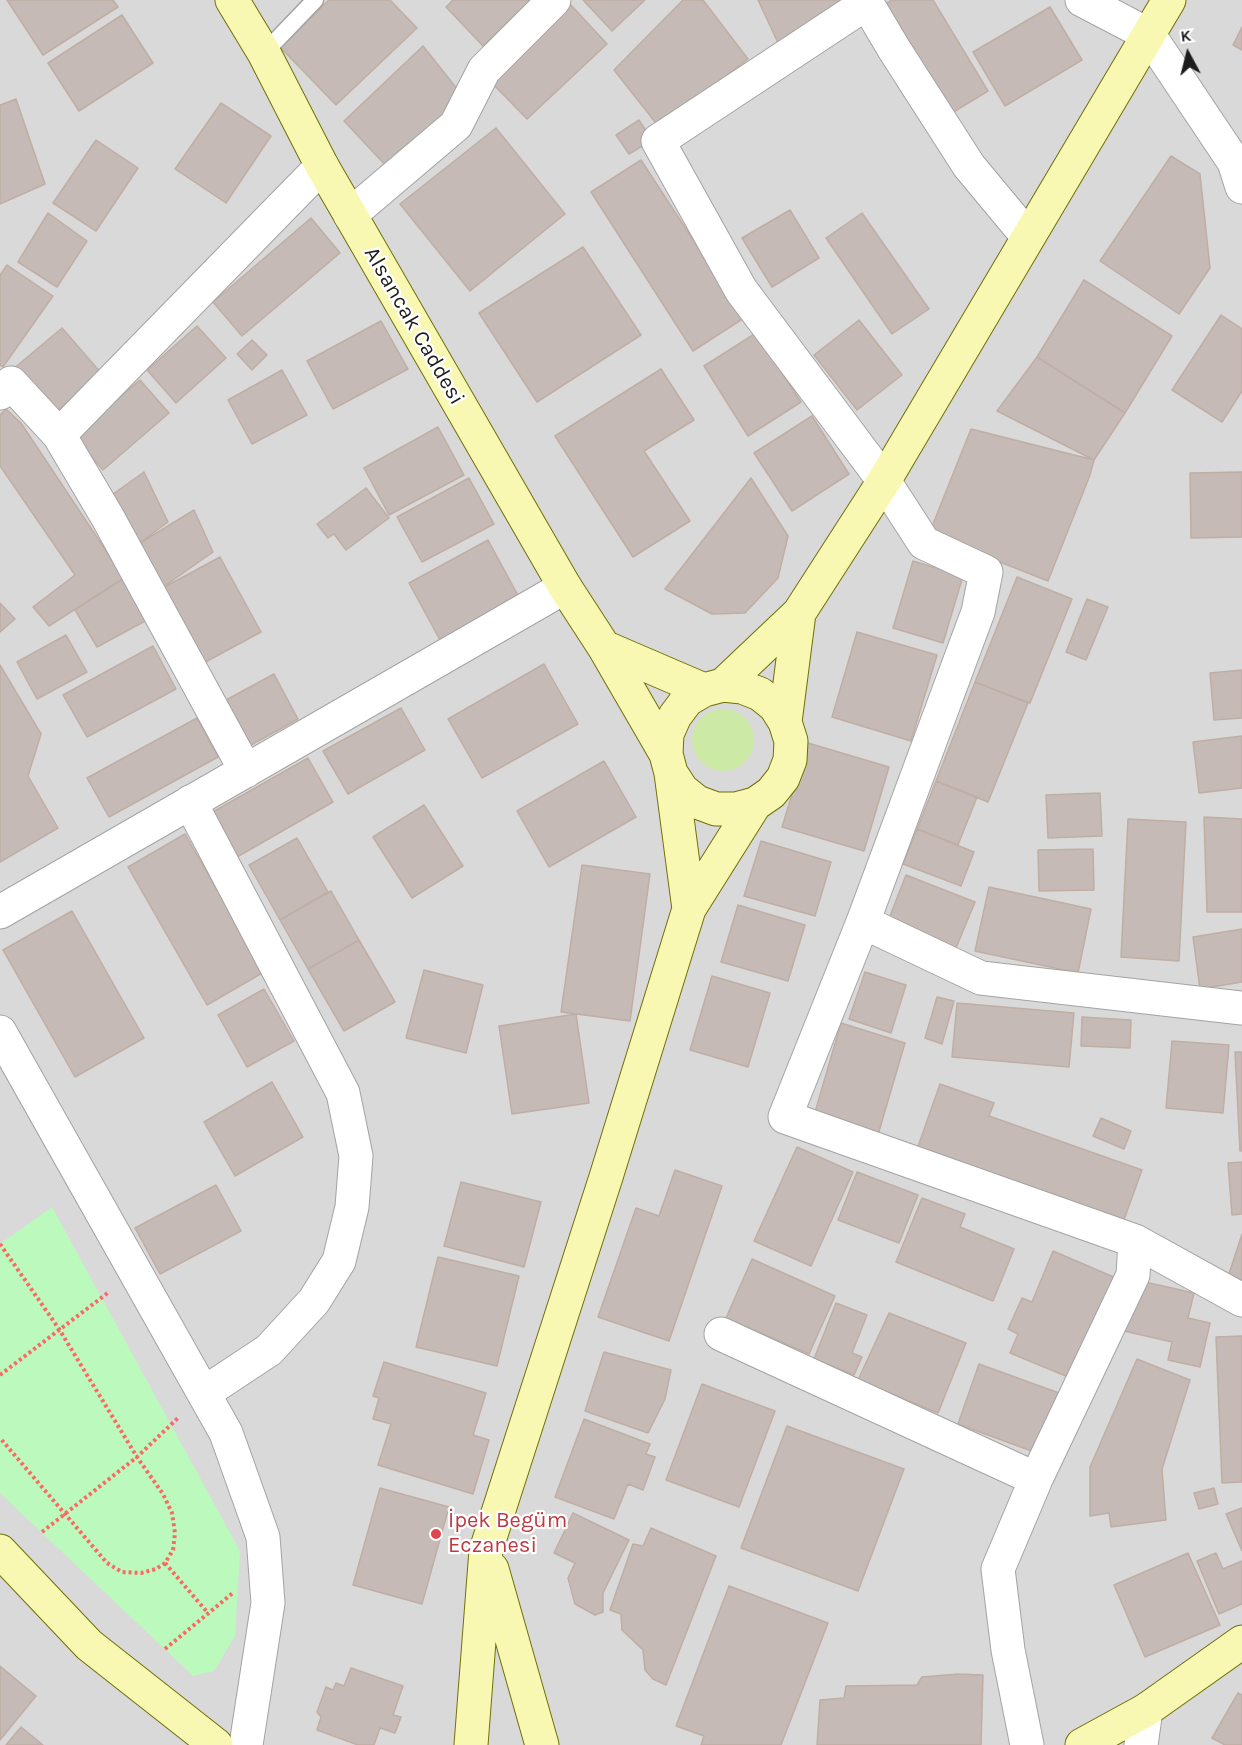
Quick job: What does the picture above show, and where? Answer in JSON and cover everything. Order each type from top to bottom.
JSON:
[{"type":"main road","name":"Alsancak Caddesi","points":[[232,0],[264,53],[322,166],[565,587],[604,647],[668,763]]},
{"type":"main road","points":[[689,909],[668,763],[668,734],[675,716],[687,700],[713,688],[799,613],[884,481],[1169,0]]},
{"type":"main road","points":[[785,722],[799,613]]},
{"type":"main road","points":[[604,647],[713,688],[742,687],[760,694],[775,706],[785,722],[791,741],[790,760],[783,778],[771,793],[755,804],[736,809],[716,808],[697,802],[682,790],[668,763]]},
{"type":"main road","points":[[471,1745],[486,1550],[689,909],[755,804]]},
{"type":"main road","points":[[486,1550],[542,1745]]},
{"type":"main road","points":[[0,1551],[89,1645],[216,1745]]},
{"type":"main road","points":[[1082,1745],[1146,1710],[1242,1642]]},
{"type":"street","points":[[350,215],[456,125],[484,70],[554,0]]},
{"type":"street","points":[[1082,0],[1149,35],[1234,162],[1242,187]]},
{"type":"street","points":[[1028,237],[969,166],[894,50],[866,2],[658,141],[741,290],[884,481],[924,543],[986,572],[978,612],[863,922],[785,1117],[1135,1241],[1242,1300]]},
{"type":"street","points":[[59,435],[322,166]]},
{"type":"street","points":[[0,393],[11,383],[59,435],[108,518],[246,771]]},
{"type":"street","points":[[0,912],[565,587]]},
{"type":"street","points":[[190,802],[343,1093],[356,1156],[352,1207],[339,1261],[314,1301],[269,1350],[204,1393]]},
{"type":"street","points":[[863,922],[981,978],[1242,1008]]},
{"type":"street","points":[[0,1032],[226,1433],[263,1537],[268,1603],[246,1745]]},
{"type":"street","points":[[1027,1745],[1008,1650],[998,1569],[1036,1479],[1133,1275],[1135,1241]]},
{"type":"street","points":[[721,1334],[1036,1479]]},
{"type":"street","points":[[1141,1745],[1146,1710]]},
{"type":"lane","points":[[264,53],[315,0]]},
{"type":"path","points":[[0,1244],[59,1329],[137,1457],[163,1494],[172,1513],[175,1533],[173,1550],[165,1563],[156,1569],[141,1573],[122,1572],[107,1563],[0,1438]]},
{"type":"path","points":[[0,1375],[136,1272]]},
{"type":"path","points":[[42,1532],[137,1457],[204,1393]]},
{"type":"path","points":[[165,1563],[208,1613]]},
{"type":"path","points":[[165,1649],[238,1588]]},
{"type":"shaded area","points":[[0,0],[1242,0],[1242,1745],[0,1745]]},
{"type":"green space","points":[[723,709],[735,711],[745,718],[752,728],[754,740],[752,752],[745,762],[735,769],[723,771],[711,769],[701,762],[694,752],[692,740],[694,728],[701,718],[711,711]]},
{"type":"green space","points":[[52,1207],[240,1551],[235,1636],[214,1671],[193,1676],[0,1493],[0,1244]]},
{"type":"building","points":[[7,0],[113,0],[118,7],[43,55]]},
{"type":"building","points":[[329,0],[390,0],[417,28],[336,105],[280,47]]},
{"type":"building","points":[[453,0],[531,0],[483,46],[446,7]]},
{"type":"building","points":[[583,0],[645,0],[612,31]]},
{"type":"building","points":[[683,0],[703,0],[748,59],[659,127],[614,70]]},
{"type":"building","points":[[758,0],[842,0],[848,13],[779,45]]},
{"type":"building","points":[[892,0],[933,0],[988,91],[947,116],[882,6]]},
{"type":"building","points":[[570,4],[607,44],[527,119],[489,80]]},
{"type":"building","points":[[1050,7],[1082,60],[1005,106],[973,52]]},
{"type":"building","points":[[122,15],[153,63],[79,111],[48,63]]},
{"type":"building","points":[[1242,27],[1242,50],[1233,45]]},
{"type":"building","points":[[423,46],[462,95],[389,169],[344,121]]},
{"type":"building","points":[[16,99],[45,184],[0,204],[0,105]]},
{"type":"building","points":[[221,103],[271,136],[226,203],[175,169]]},
{"type":"building","points":[[639,120],[652,140],[629,154],[616,135]]},
{"type":"building","points":[[496,128],[565,214],[470,291],[400,204]]},
{"type":"building","points":[[96,140],[138,168],[96,231],[53,203]]},
{"type":"building","points":[[1171,156],[1200,174],[1210,268],[1179,314],[1100,261]]},
{"type":"building","points":[[641,160],[744,318],[693,351],[591,192]]},
{"type":"building","points":[[790,210],[819,258],[772,287],[742,238]]},
{"type":"building","points":[[48,213],[87,241],[57,287],[18,262]]},
{"type":"building","points":[[862,213],[929,309],[892,334],[826,238]]},
{"type":"building","points":[[311,218],[340,253],[242,336],[213,302]]},
{"type":"building","points":[[583,247],[641,335],[537,402],[479,313]]},
{"type":"building","points":[[7,265],[53,296],[3,367],[0,365],[0,275]]},
{"type":"building","points":[[1084,280],[1172,336],[1125,413],[1037,357]]},
{"type":"building","points":[[1221,315],[1242,329],[1242,391],[1222,422],[1172,390]]},
{"type":"building","points":[[859,320],[902,375],[857,410],[814,355]]},
{"type":"building","points":[[381,321],[408,369],[333,409],[307,361]]},
{"type":"building","points":[[197,326],[226,358],[176,403],[147,370]]},
{"type":"building","points":[[62,328],[102,374],[51,416],[12,370]]},
{"type":"building","points":[[756,333],[801,402],[748,436],[704,366]]},
{"type":"building","points":[[252,340],[267,355],[252,370],[237,354]]},
{"type":"building","points":[[1037,357],[1125,413],[1094,460],[997,411]]},
{"type":"building","points":[[661,369],[694,420],[644,451],[690,521],[633,557],[555,436]]},
{"type":"building","points":[[282,370],[307,415],[252,444],[228,400]]},
{"type":"building","points":[[140,380],[169,413],[103,470],[74,436]]},
{"type":"building","points":[[6,409],[21,423],[124,578],[49,626],[33,607],[75,575],[0,466],[0,415]]},
{"type":"building","points":[[812,416],[849,474],[792,511],[754,453]]},
{"type":"building","points":[[438,427],[464,475],[389,515],[364,468]]},
{"type":"building","points":[[971,429],[1094,460],[1048,581],[929,534]]},
{"type":"building","points":[[144,472],[168,522],[137,545],[106,499]]},
{"type":"building","points":[[1242,472],[1242,537],[1191,538],[1190,473]]},
{"type":"building","points":[[469,478],[494,524],[422,562],[397,517]]},
{"type":"building","points":[[751,478],[788,536],[778,578],[745,613],[712,614],[665,589]]},
{"type":"building","points":[[366,488],[389,518],[346,550],[334,534],[328,538],[317,524]]},
{"type":"building","points":[[194,510],[213,552],[159,590],[137,545]]},
{"type":"building","points":[[488,540],[520,599],[441,642],[409,583]]},
{"type":"building","points":[[220,557],[261,632],[200,665],[159,590]]},
{"type":"building","points":[[913,561],[963,576],[943,643],[893,628]]},
{"type":"building","points":[[1017,577],[1072,599],[1030,703],[975,682]]},
{"type":"building","points":[[124,578],[147,620],[97,647],[75,610]]},
{"type":"building","points":[[1087,599],[1108,607],[1086,660],[1066,652]]},
{"type":"building","points":[[0,603],[15,619],[0,632]]},
{"type":"building","points":[[857,632],[937,655],[911,741],[832,717]]},
{"type":"building","points":[[66,635],[87,672],[37,699],[17,662]]},
{"type":"building","points":[[153,646],[176,689],[87,737],[63,695]]},
{"type":"building","points":[[544,664],[578,724],[482,778],[448,719]]},
{"type":"building","points":[[0,665],[41,734],[28,776],[58,828],[0,862]]},
{"type":"building","points":[[1242,670],[1242,718],[1214,720],[1210,673]]},
{"type":"building","points":[[274,674],[298,719],[251,745],[226,700]]},
{"type":"building","points":[[975,682],[1028,703],[988,802],[936,781]]},
{"type":"building","points":[[401,708],[425,750],[348,794],[323,751]]},
{"type":"building","points":[[197,718],[218,757],[109,817],[87,778]]},
{"type":"building","points":[[1242,736],[1242,788],[1199,793],[1193,742]]},
{"type":"building","points":[[808,743],[889,767],[864,851],[782,827]]},
{"type":"building","points":[[308,758],[333,802],[237,857],[211,813]]},
{"type":"building","points":[[604,761],[636,817],[549,867],[517,811]]},
{"type":"building","points":[[936,781],[977,797],[958,845],[917,829]]},
{"type":"building","points":[[1100,793],[1102,836],[1048,838],[1046,795]]},
{"type":"building","points":[[424,805],[463,866],[412,898],[373,837]]},
{"type":"building","points":[[1204,817],[1242,819],[1242,912],[1207,912]]},
{"type":"building","points":[[1128,819],[1186,822],[1179,961],[1121,957]]},
{"type":"building","points":[[917,829],[974,852],[961,886],[903,864]]},
{"type":"building","points":[[185,834],[264,972],[207,1005],[128,867]]},
{"type":"building","points":[[297,838],[328,892],[280,920],[249,865]]},
{"type":"building","points":[[761,841],[831,862],[815,916],[744,896]]},
{"type":"building","points":[[1093,849],[1094,890],[1039,891],[1038,850]]},
{"type":"building","points":[[582,865],[650,874],[630,1021],[561,1012]]},
{"type":"building","points":[[906,875],[975,902],[956,948],[888,921]]},
{"type":"building","points":[[989,887],[1091,909],[1078,973],[975,951]]},
{"type":"building","points":[[331,891],[359,940],[308,969],[280,920]]},
{"type":"building","points":[[738,905],[805,925],[788,981],[721,962]]},
{"type":"building","points":[[72,911],[144,1038],[75,1077],[3,950]]},
{"type":"building","points":[[1242,929],[1242,982],[1200,989],[1193,937]]},
{"type":"building","points":[[359,940],[395,1002],[344,1031],[308,969]]},
{"type":"building","points":[[424,970],[483,985],[466,1053],[406,1038]]},
{"type":"building","points":[[865,972],[906,985],[891,1033],[849,1019]]},
{"type":"building","points":[[712,976],[770,993],[748,1067],[690,1050]]},
{"type":"building","points":[[264,989],[294,1041],[247,1067],[218,1015]]},
{"type":"building","points":[[937,997],[954,1001],[942,1044],[925,1038]]},
{"type":"building","points":[[957,1003],[1074,1013],[1069,1067],[952,1057]]},
{"type":"building","points":[[576,1014],[589,1103],[512,1114],[499,1026]]},
{"type":"building","points":[[1082,1017],[1131,1020],[1130,1048],[1081,1046]]},
{"type":"building","points":[[841,1023],[905,1043],[875,1145],[811,1126]]},
{"type":"building","points":[[1172,1041],[1229,1045],[1223,1113],[1166,1108]]},
{"type":"building","points":[[1235,1052],[1242,1052],[1242,1151],[1240,1151]]},
{"type":"building","points":[[272,1082],[303,1137],[235,1176],[204,1122]]},
{"type":"building","points":[[940,1084],[994,1103],[989,1116],[1142,1170],[1121,1228],[915,1155]]},
{"type":"building","points":[[1101,1118],[1131,1131],[1124,1149],[1093,1136]]},
{"type":"building","points":[[797,1147],[853,1172],[811,1266],[754,1241]]},
{"type":"building","points":[[1242,1162],[1242,1214],[1232,1215],[1228,1163]]},
{"type":"building","points":[[675,1170],[722,1186],[669,1341],[598,1317],[636,1208],[659,1216]]},
{"type":"building","points":[[857,1172],[918,1195],[899,1243],[838,1220]]},
{"type":"building","points":[[461,1182],[541,1202],[524,1267],[444,1246]]},
{"type":"building","points":[[216,1185],[241,1231],[160,1274],[135,1228]]},
{"type":"building","points":[[922,1198],[965,1214],[960,1227],[1014,1249],[993,1301],[896,1262]]},
{"type":"building","points":[[1242,1234],[1242,1289],[1226,1283]]},
{"type":"building","points":[[1053,1251],[1116,1278],[1073,1379],[1010,1353],[1018,1334],[1008,1329],[1022,1298],[1032,1302]]},
{"type":"building","points":[[438,1257],[519,1276],[497,1366],[416,1347]]},
{"type":"building","points":[[752,1259],[835,1296],[809,1354],[726,1318]]},
{"type":"building","points":[[1136,1280],[1194,1293],[1188,1318],[1210,1323],[1200,1367],[1168,1360],[1172,1342],[1124,1331]]},
{"type":"building","points":[[836,1303],[867,1315],[852,1353],[862,1357],[854,1375],[814,1359]]},
{"type":"building","points":[[889,1313],[966,1343],[938,1413],[858,1380]]},
{"type":"building","points":[[1242,1336],[1242,1482],[1222,1483],[1216,1337]]},
{"type":"building","points":[[604,1352],[671,1370],[665,1399],[648,1433],[585,1411]]},
{"type":"building","points":[[1137,1359],[1190,1380],[1162,1469],[1166,1520],[1111,1527],[1109,1513],[1090,1516],[1090,1467]]},
{"type":"building","points":[[384,1362],[486,1393],[473,1435],[489,1440],[473,1494],[378,1465],[391,1424],[373,1419],[379,1398],[373,1396]]},
{"type":"building","points":[[979,1364],[1059,1393],[1037,1453],[958,1424]]},
{"type":"building","points":[[702,1384],[775,1411],[739,1507],[666,1480]]},
{"type":"building","points":[[584,1419],[650,1444],[646,1454],[655,1457],[643,1490],[628,1484],[614,1519],[555,1497]]},
{"type":"building","points":[[787,1426],[904,1469],[858,1591],[741,1548]]},
{"type":"building","points":[[380,1488],[449,1507],[422,1604],[353,1585]]},
{"type":"building","points":[[1214,1488],[1218,1504],[1199,1509],[1194,1493]]},
{"type":"building","points":[[1242,1508],[1242,1551],[1226,1514]]},
{"type":"building","points":[[573,1513],[629,1540],[603,1593],[603,1612],[595,1615],[575,1604],[568,1578],[575,1563],[554,1553]]},
{"type":"building","points":[[651,1528],[716,1556],[666,1685],[653,1679],[645,1670],[643,1650],[622,1630],[621,1614],[610,1610],[633,1544],[643,1546]]},
{"type":"building","points":[[1188,1553],[1220,1625],[1145,1657],[1114,1585]]},
{"type":"building","points":[[1216,1553],[1223,1569],[1242,1561],[1242,1604],[1219,1614],[1197,1561]]},
{"type":"building","points":[[729,1586],[828,1623],[781,1745],[701,1745],[704,1736],[676,1726]]},
{"type":"building","points":[[0,1666],[36,1696],[0,1740]]},
{"type":"building","points":[[351,1668],[403,1686],[393,1715],[401,1717],[395,1733],[380,1728],[374,1745],[358,1745],[317,1730],[321,1717],[317,1712],[326,1687],[333,1690],[336,1683],[344,1686]]},
{"type":"building","points":[[958,1674],[983,1675],[981,1745],[817,1745],[820,1700],[844,1698],[846,1686],[917,1685],[922,1677]]},
{"type":"building","points":[[1238,1693],[1242,1695],[1242,1745],[1225,1745],[1212,1738]]},
{"type":"building","points":[[21,1727],[43,1745],[6,1745]]},
{"type":"place","name":"İpek Begüm Eczanesi","points":[[436,1534]]}]
